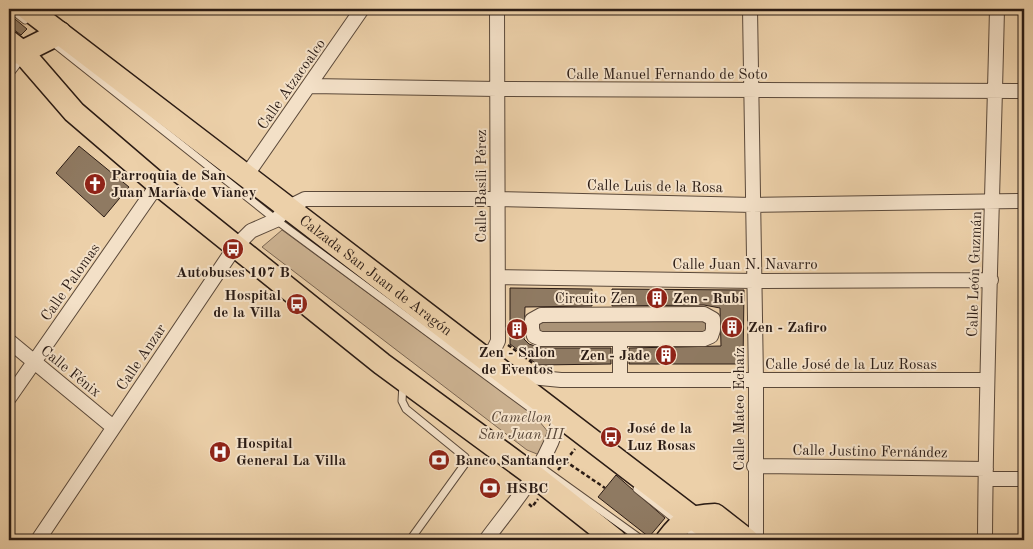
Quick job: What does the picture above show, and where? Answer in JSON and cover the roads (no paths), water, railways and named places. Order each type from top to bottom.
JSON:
[{"type":"main road","name":"Calzada San Juan de Aragón","points":[[29,40],[246,176],[282,214],[507,375],[555,423],[679,527],[722,540]]},
{"type":"main road","points":[[29,40],[74,112],[158,184],[403,374],[534,467],[615,540]]},
{"type":"main road","points":[[679,527],[715,515],[747,540]]},
{"type":"street","name":"Calle Atzacoalco","points":[[246,176],[311,86],[362,9]]},
{"type":"street","name":"Calle Basili Pérez","points":[[488,361],[498,341],[497,9]]},
{"type":"street","name":"Calle Mateo Echaíz","points":[[750,9],[756,380],[754,466],[756,540]]},
{"type":"street","name":"Calle León Guzmán","points":[[985,540],[986,380],[991,280],[997,9]]},
{"type":"street","name":"Calle Manuel Fernando de Soto","points":[[311,86],[497,89],[1024,91]]},
{"type":"street","name":"Calle Palomas","points":[[9,398],[158,184]]},
{"type":"street","name":"Calle Luis de la Rosa","points":[[282,214],[305,199],[497,200],[753,205],[1024,201]]},
{"type":"street","name":"Calle Anzar","points":[[44,538],[113,427],[238,245],[251,231],[282,214]]},
{"type":"street","name":"Calle Juan N. Navarro","points":[[498,277],[754,281],[991,280]]},
{"type":"street","name":"Circuito Zen","points":[[541,314],[704,314],[713,319],[713,333],[708,338],[620,339],[541,338],[534,336],[532,324],[534,317],[541,314]]},
{"type":"street","points":[[620,339],[620,378]]},
{"type":"street","name":"Calle Fénix","points":[[9,341],[113,427]]},
{"type":"street","name":"Calle José de la Luz Rosas","points":[[507,375],[560,380],[620,378],[986,380]]},
{"type":"street","points":[[486,540],[534,467],[555,423]]},
{"type":"street","name":"Calle Justino Fernández","points":[[754,466],[986,474],[1024,479]]},
{"type":"lane","points":[[11,9],[29,40],[78,106],[238,245],[356,332]]},
{"type":"lane","points":[[9,34],[29,40],[282,214],[555,423]]},
{"type":"lane","points":[[403,374],[500,440]]},
{"type":"lane","points":[[403,374],[402,401],[406,409],[465,457],[467,461],[410,540]]},
{"type":"lane","points":[[534,467],[642,540]]},
{"type":"lane","points":[[634,486],[679,527],[701,540]]},
{"type":"place","name":"Parroquia de San Juan María de Vianey","points":[[95,184]]},
{"type":"place","name":"Autobuses 107 B","points":[[233,249]]},
{"type":"place","name":"Zen - Rubi","points":[[657,298]]},
{"type":"place","name":"Hospital de la Villa","points":[[297,304]]},
{"type":"place","name":"Zen - Zafiro","points":[[732,327]]},
{"type":"place","name":"Zen - Salon de Eventos","points":[[517,329]]},
{"type":"place","name":"Zen - Jade","points":[[666,355]]},
{"type":"place","name":"José de la Luz Rosas","points":[[611,437]]},
{"type":"place","name":"Hospital General La Villa","points":[[220,452]]},
{"type":"place","name":"Banco Santander","points":[[439,460]]},
{"type":"place","name":"HSBC","points":[[490,488]]},
{"type":"park label","name":"Camellon San Juan III","points":[[521,426]]}]
